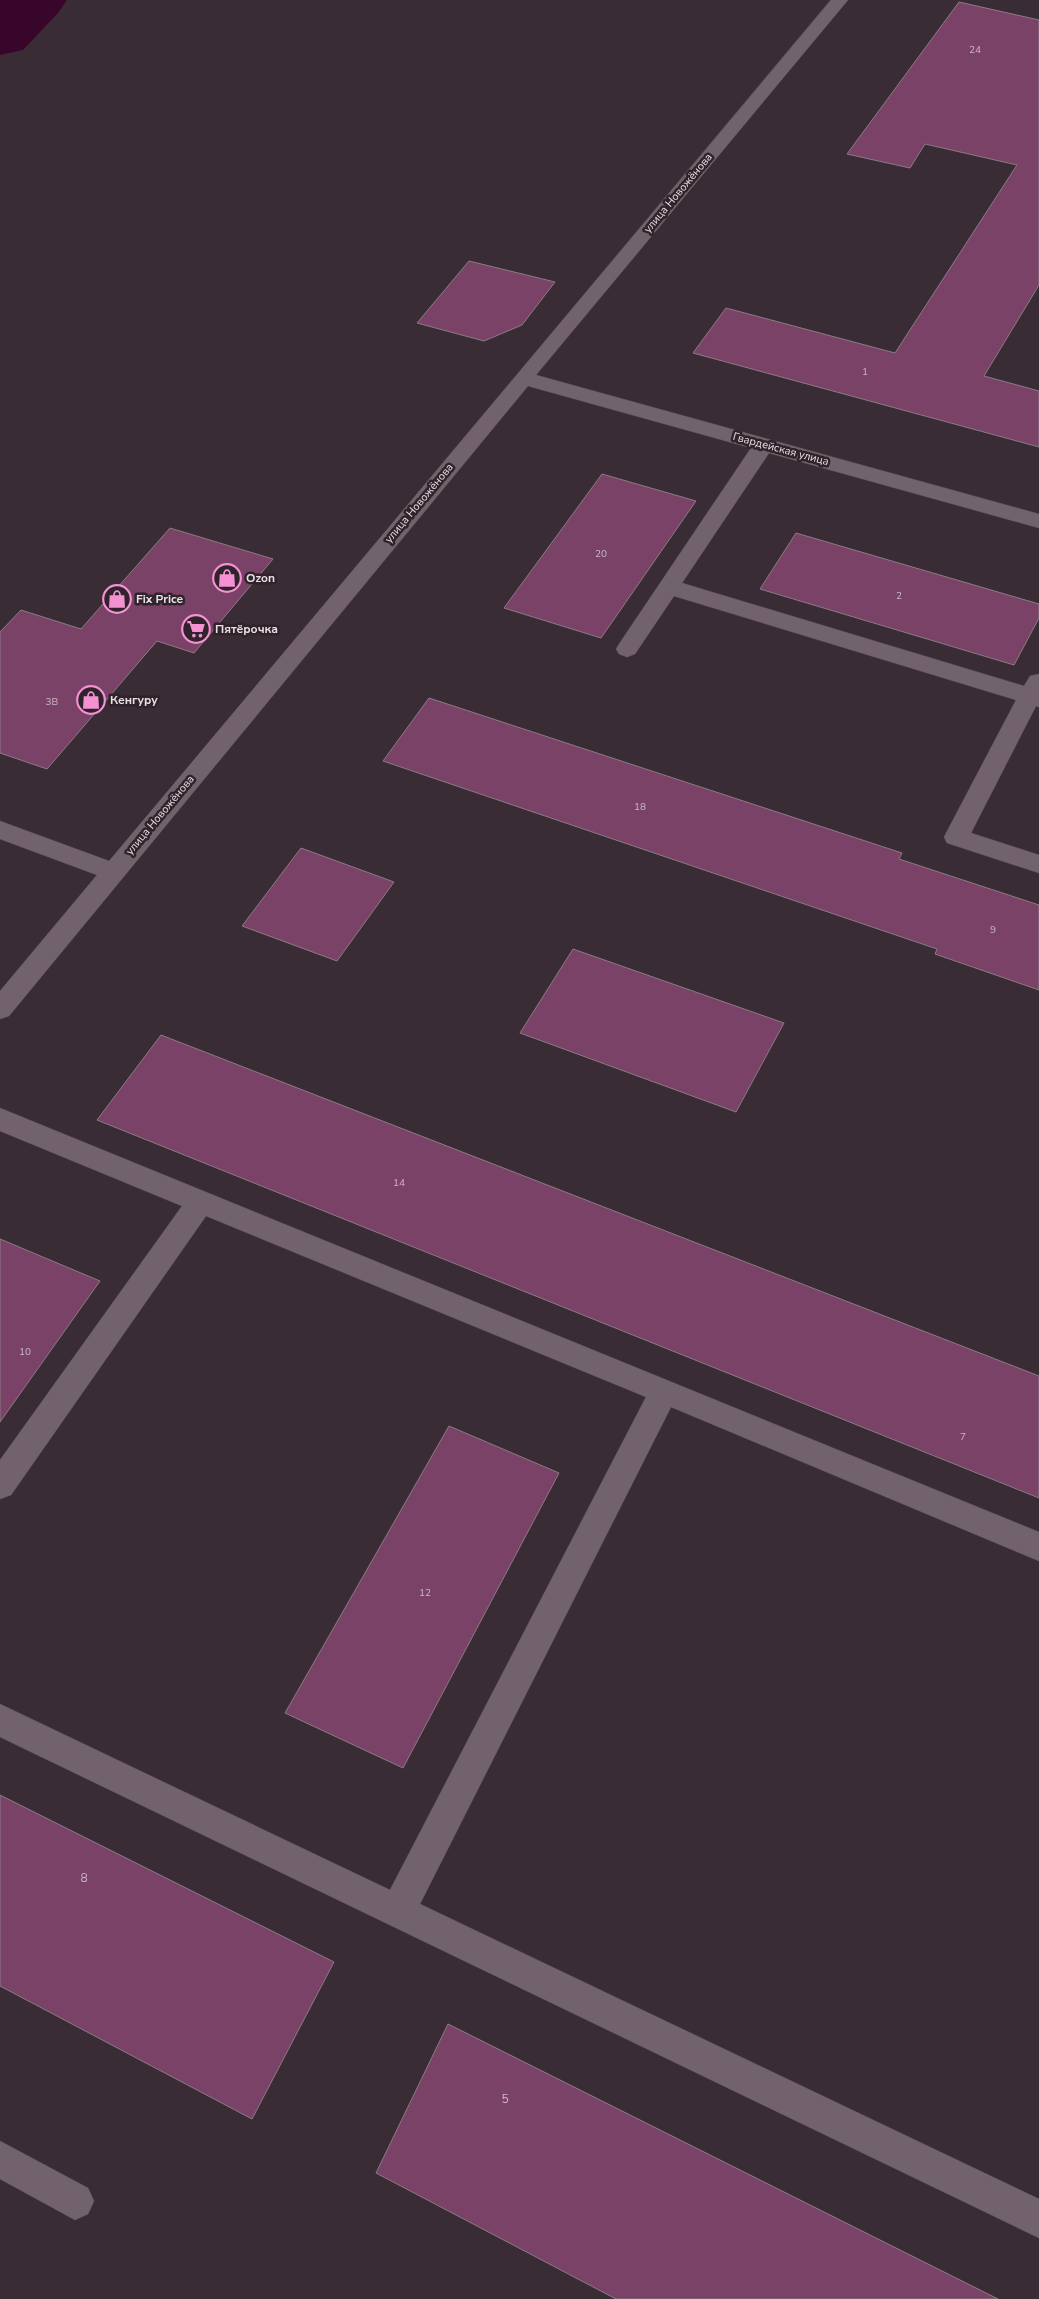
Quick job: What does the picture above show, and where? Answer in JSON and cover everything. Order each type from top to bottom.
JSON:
[{"type":"street","name":"улица Новожёнова","points":[[0,1009],[523,378],[840,0]]},
{"type":"street","name":"Гвардейская улица","points":[[523,378],[1039,521]]},
{"type":"street","points":[[627,649],[764,444]]},
{"type":"street","points":[[669,586],[1036,692],[956,837],[1039,864]]},
{"type":"street","points":[[0,830],[114,872]]},
{"type":"street","points":[[0,1119],[1039,1547]]},
{"type":"street","points":[[0,1485],[201,1201]]},
{"type":"street","points":[[398,1911],[664,1391]]},
{"type":"street","points":[[0,1720],[1039,2220]]},
{"type":"street","points":[[0,2159],[75,2201]]},
{"type":"building","points":[[959,2],[1039,20],[1039,285],[984,376],[1039,391],[1039,447],[693,353],[726,308],[895,353],[1017,165],[925,144],[910,168],[847,154]]},
{"type":"building","points":[[469,261],[555,282],[522,325],[484,341],[417,323]]},
{"type":"building","points":[[602,474],[696,501],[601,638],[504,608]]},
{"type":"building","points":[[170,528],[273,559],[194,653],[157,641],[47,769],[0,753],[0,632],[21,610],[81,629]]},
{"type":"building","points":[[796,533],[1039,604],[1039,618],[1014,665],[760,589]]},
{"type":"building","points":[[429,698],[902,853],[899,859],[1039,905],[1039,990],[935,954],[937,949],[383,761]]},
{"type":"building","points":[[301,848],[394,882],[337,961],[242,926]]},
{"type":"building","points":[[573,949],[784,1023],[736,1112],[520,1033]]},
{"type":"building","points":[[161,1035],[1039,1376],[1039,1498],[97,1120]]},
{"type":"building","points":[[0,1239],[100,1281],[0,1422]]},
{"type":"building","points":[[449,1426],[559,1473],[403,1768],[285,1713]]},
{"type":"building","points":[[0,1795],[334,1962],[252,2119],[0,1986]]},
{"type":"building","points":[[448,2024],[998,2299],[616,2299],[376,2173]]},
{"type":"waterway","points":[[0,36],[36,0]]},
{"type":"place","name":"Ozon","points":[[227,578]]},
{"type":"place","name":"Fix Price","points":[[117,599]]},
{"type":"place","name":"Пятёрочка","points":[[196,629]]},
{"type":"place","name":"Кенгуру","points":[[91,700]]}]
